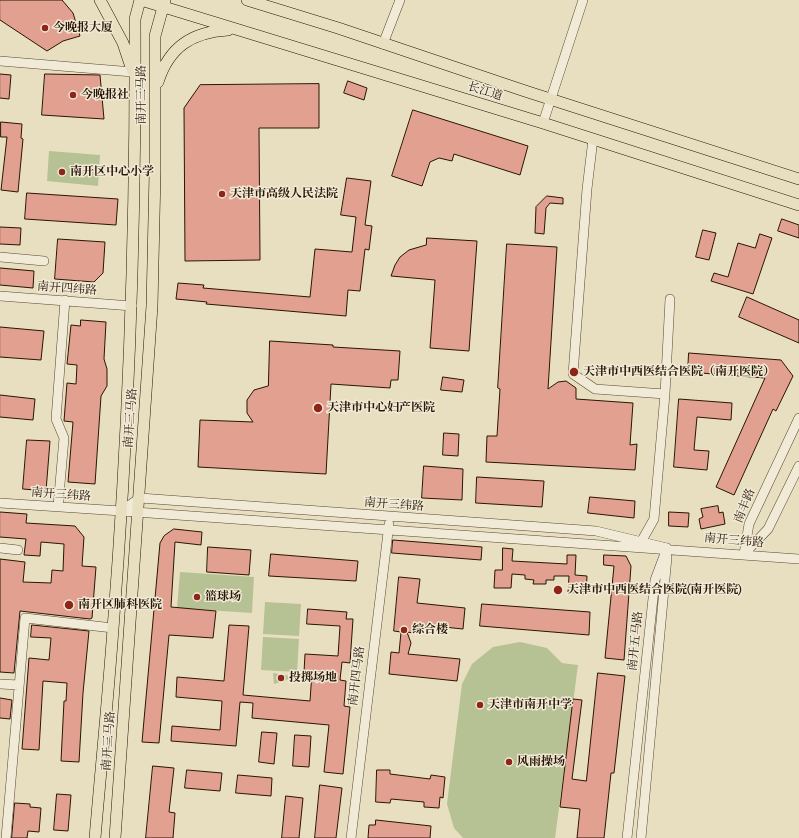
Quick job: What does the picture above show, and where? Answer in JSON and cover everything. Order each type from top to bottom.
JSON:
[{"type":"main road","points":[[100,0],[123,43],[134,77]]},
{"type":"main road","name":"长江道","points":[[247,0],[799,179]]},
{"type":"main road","points":[[146,1],[155,41]]},
{"type":"main road","name":"南开三马路","points":[[95,838],[113,628],[132,306],[136,170],[134,77],[136,12],[146,1]]},
{"type":"main road","name":"长江道","points":[[146,1],[164,3],[235,29],[543,123],[799,205]]},
{"type":"main road","name":"南开三马路","points":[[115,838],[140,498],[152,306],[156,173],[154,95],[155,41],[164,3]]},
{"type":"main road","points":[[154,95],[166,62],[177,49],[193,39],[212,32],[235,29]]},
{"type":"street","points":[[383,44],[400,0]]},
{"type":"street","points":[[543,123],[552,100],[583,0]]},
{"type":"street","points":[[0,61],[134,77]]},
{"type":"street","points":[[593,139],[587,189],[573,374],[595,389],[665,394]]},
{"type":"street","points":[[0,257],[44,261]]},
{"type":"street","name":"南开四纬路","points":[[0,296],[132,306]]},
{"type":"street","points":[[641,542],[654,519],[665,394],[670,299]]},
{"type":"street","points":[[58,507],[64,438],[56,419],[65,300]]},
{"type":"street","name":"南丰路","points":[[744,554],[749,524],[799,418]]},
{"type":"street","points":[[744,554],[768,529],[799,466]]},
{"type":"street","points":[[121,511],[140,498]]},
{"type":"street","name":"南开三纬路","points":[[140,498],[596,531],[667,548]]},
{"type":"street","name":"南开三纬路","points":[[0,503],[667,548],[799,559]]},
{"type":"street","name":"南开四马路","points":[[351,838],[390,517]]},
{"type":"street","points":[[0,548],[18,550]]},
{"type":"street","name":"南开五马路","points":[[627,838],[655,580],[667,548]]},
{"type":"street","name":"南开五马路","points":[[641,838],[667,548]]},
{"type":"street","points":[[6,838],[25,618],[113,628]]},
{"type":"street","points":[[0,684],[19,685]]},
{"type":"green space","points":[[49,151],[100,155],[98,186],[47,181]]},
{"type":"green space","points":[[180,572],[254,577],[252,613],[177,608]]},
{"type":"green space","points":[[265,602],[301,604],[299,636],[263,634]]},
{"type":"green space","points":[[263,637],[299,639],[297,672],[261,670]]},
{"type":"green space","name":"风雨操场","points":[[520,642],[547,648],[562,663],[578,665],[555,838],[463,838],[454,828],[447,804],[462,684],[472,664],[493,647]]},
{"type":"green space","name":"投掷场地","points":[[273,673],[291,676],[292,678],[274,684]]},
{"type":"building","name":"今晚报大厦","points":[[0,0],[62,0],[73,13],[80,36],[63,41],[47,51],[0,20]]},
{"type":"building","points":[[0,74],[11,75],[9,99],[0,98]]},
{"type":"building","name":"今晚报社","points":[[45,74],[100,75],[104,119],[42,115]]},
{"type":"building","points":[[348,81],[367,88],[364,100],[344,93]]},
{"type":"building","name":"天津市高级人民法院","points":[[319,84],[319,128],[259,128],[260,260],[185,261],[184,108],[200,85]]},
{"type":"building","points":[[413,110],[528,146],[520,175],[454,154],[452,161],[439,158],[430,162],[422,186],[392,176]]},
{"type":"building","points":[[1,122],[22,124],[21,138],[23,139],[18,192],[1,190],[7,137],[1,137]]},
{"type":"building","points":[[347,178],[371,181],[365,225],[372,226],[369,250],[365,249],[360,291],[348,290],[346,316],[206,304],[207,302],[176,299],[178,283],[204,285],[203,288],[310,297],[315,249],[352,252],[356,217],[341,215]]},
{"type":"building","points":[[27,193],[118,199],[116,225],[25,219]]},
{"type":"building","points":[[547,196],[563,198],[563,204],[550,203],[546,208],[544,234],[535,233],[536,207]]},
{"type":"building","points":[[782,219],[799,225],[799,238],[778,231]]},
{"type":"building","points":[[0,227],[21,228],[20,245],[0,244]]},
{"type":"building","points":[[703,230],[716,233],[709,260],[696,257]]},
{"type":"building","points":[[760,234],[772,238],[753,294],[711,281],[714,273],[728,277],[738,243],[755,248]]},
{"type":"building","points":[[427,238],[477,241],[469,351],[430,348],[435,280],[391,276],[400,257],[409,250],[426,245]]},
{"type":"building","points":[[58,239],[105,242],[103,273],[94,282],[55,279]]},
{"type":"building","points":[[507,244],[557,247],[548,389],[558,382],[566,381],[576,388],[576,399],[633,403],[630,445],[637,444],[635,470],[486,462],[487,436],[497,436],[500,389],[498,388]]},
{"type":"building","points":[[0,268],[34,271],[33,288],[0,285]]},
{"type":"building","points":[[747,297],[799,320],[799,343],[739,317]]},
{"type":"building","points":[[81,320],[106,322],[104,359],[107,369],[107,386],[101,396],[95,484],[68,482],[73,422],[64,421],[67,383],[76,384],[77,365],[67,364],[71,325],[80,326]]},
{"type":"building","points":[[0,327],[44,331],[41,360],[0,357]]},
{"type":"building","points":[[270,341],[400,351],[398,380],[391,380],[390,388],[331,384],[326,474],[198,467],[200,420],[253,422],[247,413],[247,400],[254,390],[268,386]]},
{"type":"building","points":[[689,353],[781,360],[793,376],[776,411],[773,409],[734,495],[716,487],[765,378],[688,372]]},
{"type":"building","points":[[443,377],[464,380],[462,392],[441,390]]},
{"type":"building","points":[[0,395],[35,399],[33,420],[0,417]]},
{"type":"building","points":[[679,399],[732,403],[731,420],[697,417],[694,450],[709,451],[707,470],[674,467]]},
{"type":"building","points":[[444,433],[459,434],[458,456],[443,455]]},
{"type":"building","points":[[27,440],[50,441],[46,491],[23,489]]},
{"type":"building","points":[[424,466],[463,469],[462,500],[422,498]]},
{"type":"building","points":[[477,477],[544,481],[542,507],[476,503]]},
{"type":"building","points":[[590,497],[635,501],[634,518],[588,513]]},
{"type":"building","points":[[718,506],[719,513],[723,512],[725,524],[701,529],[699,519],[703,517],[701,509]]},
{"type":"building","points":[[0,512],[27,514],[26,523],[75,526],[84,537],[82,566],[96,567],[92,618],[20,611],[14,673],[0,672],[0,559],[25,562],[23,582],[51,583],[52,570],[63,571],[64,544],[41,542],[40,556],[24,555],[26,539],[0,537]]},
{"type":"building","points":[[669,512],[689,513],[688,527],[669,526]]},
{"type":"building","points":[[174,529],[202,532],[201,545],[175,542],[171,607],[216,611],[213,638],[169,635],[159,743],[142,742],[160,543],[164,536]]},
{"type":"building","points":[[393,540],[482,547],[481,560],[392,553]]},
{"type":"building","points":[[208,547],[251,550],[249,575],[207,572]]},
{"type":"building","points":[[503,548],[513,549],[512,561],[567,564],[567,555],[576,555],[575,575],[587,576],[586,594],[568,592],[569,576],[554,576],[554,580],[546,580],[546,584],[533,584],[534,580],[525,579],[525,575],[512,574],[511,588],[494,588],[495,570],[502,570]]},
{"type":"building","points":[[271,554],[358,561],[356,581],[269,576]]},
{"type":"building","points":[[604,555],[626,556],[631,566],[624,660],[605,658],[614,566],[604,565]]},
{"type":"building","name":"综合楼","points":[[399,577],[420,579],[417,603],[465,608],[463,629],[415,624],[414,633],[407,632],[411,643],[408,654],[460,659],[457,681],[389,674],[391,652],[399,653],[401,632],[394,631]]},
{"type":"building","points":[[482,604],[590,612],[589,635],[480,626]]},
{"type":"building","points":[[308,609],[347,612],[346,619],[353,619],[350,663],[342,662],[340,680],[346,681],[344,706],[350,707],[343,774],[324,772],[329,725],[252,718],[253,703],[240,702],[236,746],[171,741],[172,726],[220,730],[222,701],[176,697],[177,677],[224,681],[229,625],[249,626],[243,695],[310,701],[312,672],[304,672],[305,654],[338,656],[340,626],[307,624]]},
{"type":"building","points":[[32,625],[89,631],[83,693],[79,762],[61,761],[64,701],[66,701],[67,683],[43,681],[39,750],[22,749],[29,658],[49,660],[51,638],[31,637]]},
{"type":"building","points":[[598,673],[625,676],[614,773],[611,773],[604,838],[577,838],[580,809],[560,807],[573,699],[582,700],[572,779],[586,781]]},
{"type":"building","points":[[0,698],[12,700],[10,719],[0,718]]},
{"type":"building","points":[[262,732],[277,733],[274,764],[259,762]]},
{"type":"building","points":[[295,735],[311,736],[309,767],[293,766]]},
{"type":"building","points":[[153,766],[174,768],[169,812],[175,813],[173,838],[146,838]]},
{"type":"building","points":[[187,770],[222,773],[220,791],[185,788]]},
{"type":"building","points":[[377,770],[390,770],[390,774],[430,779],[431,775],[445,777],[443,798],[440,797],[439,808],[424,807],[424,802],[391,799],[390,803],[376,802]]},
{"type":"building","points":[[238,775],[272,778],[271,796],[236,793]]},
{"type":"building","points":[[320,785],[342,788],[336,838],[315,838]]},
{"type":"building","points":[[57,794],[71,795],[68,831],[54,830]]},
{"type":"building","points":[[286,796],[303,798],[299,838],[282,838]]},
{"type":"building","points":[[15,803],[30,804],[30,807],[41,808],[39,832],[28,831],[27,838],[12,838]]},
{"type":"building","points":[[376,820],[431,826],[430,838],[368,838],[369,825],[375,825]]},
{"type":"place","name":"今晚报大厦","points":[[45,28]]},
{"type":"place","name":"今晚报社","points":[[73,95]]},
{"type":"place","name":"南开区中心小学","points":[[62,172]]},
{"type":"place","name":"天津市高级人民法院","points":[[222,194]]},
{"type":"place","name":"天津市中西医结合医院（南开医院）","points":[[574,372]]},
{"type":"place","name":"天津市中心妇产医院","points":[[318,408]]},
{"type":"place","name":"天津市中西医结合医院(南开医院)","points":[[558,590]]},
{"type":"place","name":"篮球场","points":[[197,597]]},
{"type":"place","name":"南开区肺科医院","points":[[69,605]]},
{"type":"place","name":"综合楼","points":[[404,630]]},
{"type":"place","name":"投掷场地","points":[[281,678]]},
{"type":"place","name":"天津市南开中学","points":[[480,705]]},
{"type":"place","name":"风雨操场","points":[[509,762]]}]
